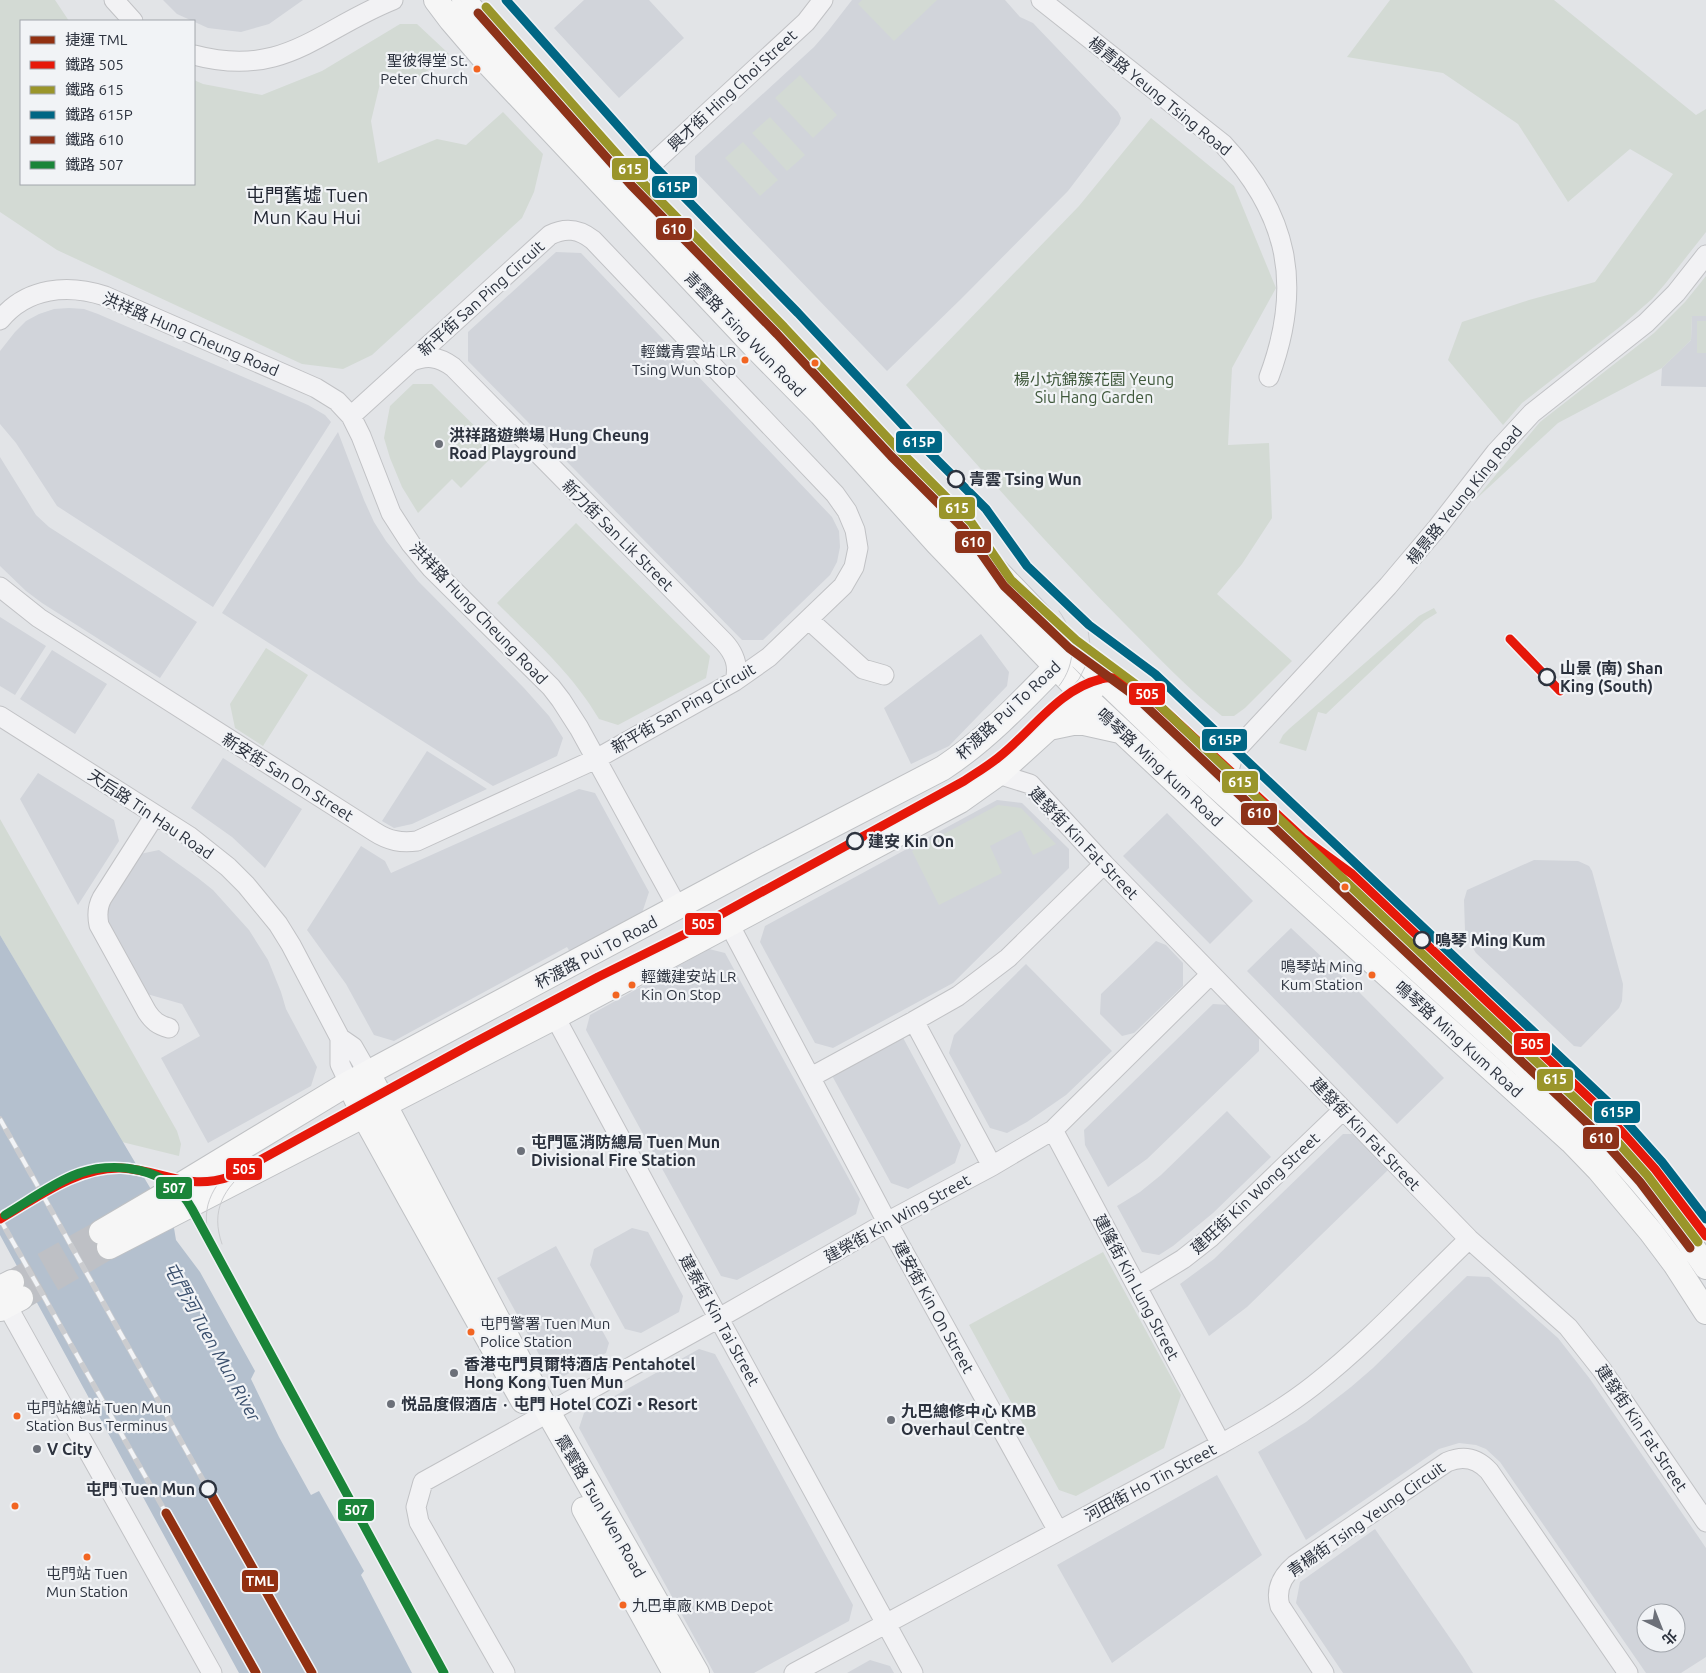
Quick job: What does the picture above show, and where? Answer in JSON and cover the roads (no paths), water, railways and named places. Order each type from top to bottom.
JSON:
[{"type":"main road","name":"青雲路 Tsing Wun Road","points":[[464,0],[758,350],[821,414],[938,544],[1057,666]]},
{"type":"main road","name":"青雲路 Tsing Wun Road","points":[[437,2],[487,62],[624,190],[858,427],[1073,650]]},
{"type":"main road","name":"杯渡路 Pui To Road","points":[[168,1205],[358,1078],[758,864],[944,768],[992,730],[1073,650]]},
{"type":"main road","name":"鳴琴路 Ming Kum Road","points":[[1073,650],[1185,758],[1589,1125],[1645,1185],[1671,1217],[1706,1267]]},
{"type":"main road","name":"鳴琴路 Ming Kum Road","points":[[1057,666],[1084,696],[1208,813],[1571,1141],[1604,1176],[1651,1232],[1675,1264],[1706,1312]]},
{"type":"main road","name":"杯渡路 Pui To Road","points":[[105,1239],[168,1205],[364,1116],[555,1017],[960,801],[998,774],[1103,678]]},
{"type":"main road","points":[[1049,728],[1073,723],[1084,723],[1122,731]]},
{"type":"main road","name":"震寰路 Tsun Wen Road","points":[[358,1078],[385,1105],[541,1416],[552,1450],[675,1673]]},
{"type":"main road","name":"震寰路 Tsun Wen Road","points":[[358,1078],[364,1116],[541,1416],[697,1673]]},
{"type":"street","points":[[114,0],[132,20]]},
{"type":"street","points":[[195,55],[220,61],[235,62],[248,62],[278,56],[306,46],[377,4],[393,0]]},
{"type":"street","name":"興才街 Hing Choi Street","points":[[624,190],[806,22],[823,0]]},
{"type":"street","name":"楊青路 Yeung Tsing Road","points":[[1041,0],[1223,144],[1242,164],[1258,187],[1271,212],[1280,239],[1286,267],[1285,323],[1279,350],[1269,377]]},
{"type":"street","name":"新平街 San Ping Circuit","points":[[351,416],[550,235],[564,230],[571,230],[586,234],[835,494],[852,521],[858,548],[854,566],[843,586],[769,657],[734,681],[596,759]]},
{"type":"street","name":"楊景路 Yeung King Road","points":[[1185,758],[1208,760],[1225,756],[1235,751],[1388,586],[1437,528],[1496,452],[1532,413],[1646,323],[1676,293],[1706,255]]},
{"type":"street","name":"洪祥路 Hung Cheung Road","points":[[0,320],[17,305],[51,290],[88,290],[316,388],[337,400],[351,416],[361,436],[391,513],[411,544],[431,568],[551,688],[570,712],[678,908]]},
{"type":"street","name":"新力街 San Lik Street","points":[[409,363],[420,358],[430,357],[438,358],[453,367],[730,648],[737,666],[737,674],[734,681]]},
{"type":"street","name":"新安街 San On Street","points":[[0,587],[38,618],[380,835],[395,842],[417,841],[596,759]]},
{"type":"street","points":[[809,620],[864,669],[884,675]]},
{"type":"street","name":"天后路 Tin Hau Road","points":[[0,716],[209,851],[234,873],[263,904],[291,945],[340,1038],[340,1064],[358,1078]]},
{"type":"street","name":"楊景路 Yeung King Road","points":[[1232,801],[1228,778],[1235,751]]},
{"type":"street","name":"建發街 Kin Fat Street","points":[[998,774],[1030,784],[1104,864],[1470,1239],[1568,1327],[1587,1349],[1706,1522]]},
{"type":"street","points":[[155,815],[102,898],[99,904],[98,918],[146,1012],[152,1020],[169,1028]]},
{"type":"street","points":[[811,1077],[958,996],[1008,958],[1104,864]]},
{"type":"street","name":"建安街 Kin On Street","points":[[729,924],[887,1222],[1058,1531]]},
{"type":"street","name":"建榮街 Kin Wing Street","points":[[505,1673],[419,1522],[416,1507],[423,1482],[719,1318],[887,1222],[992,1166],[1053,1130],[1211,974]]},
{"type":"street","name":"建泰街 Kin Tai Street","points":[[555,1017],[913,1673]]},
{"type":"street","points":[[914,1021],[992,1166]]},
{"type":"street","name":"建旺街 Kin Wong Street","points":[[1137,1287],[1183,1260],[1211,1237],[1343,1110]]},
{"type":"street","name":"建隆街 Kin Lung Street","points":[[1053,1130],[1221,1444]]},
{"type":"street","name":"河田街 Ho Tin Street","points":[[794,1673],[1221,1444],[1274,1413],[1313,1386],[1336,1366],[1470,1239]]},
{"type":"street","points":[[7,1296],[212,1673]]},
{"type":"street","name":"青楊街 Tsing Yeung Circuit","points":[[1324,1673],[1280,1606],[1278,1594],[1281,1579],[1289,1570],[1311,1554],[1447,1462],[1459,1458],[1479,1462],[1489,1472],[1628,1673]]},
{"type":"water","name":"屯門河 Tuen Mun River","points":[[0,935],[174,1228],[176,1240],[200,1272],[255,1371],[251,1379],[279,1437],[311,1495],[319,1491],[364,1571],[361,1575],[412,1673],[239,1673],[0,1235]]},
{"type":"tunnel","points":[[12,1282],[101,1232]]},
{"type":"tunnel","points":[[21,1298],[109,1247]]},
{"type":"tram line","points":[[991,516],[1025,564],[1078,616],[1088,630],[1090,645],[1087,663],[1079,679],[1061,700]]},
{"type":"tram line","points":[[1059,611],[1069,629],[1072,648],[1069,668],[1059,686]]},
{"type":"tram line","points":[[211,1241],[206,1216],[212,1194],[225,1175],[244,1158]]},
{"type":"tram line","points":[[222,1244],[218,1221],[222,1201],[233,1183],[250,1167]]},
{"type":"railway","points":[[0,1119],[208,1489]]},
{"type":"railway","points":[[0,1219],[166,1513]]},
{"type":"metro line","name":"TML","points":[[208,1489],[312,1673]]},
{"type":"metro line","name":"TML","points":[[166,1513],[256,1673]]},
{"type":"rail line","name":"615P","points":[[506,0],[652,164],[798,313],[912,435],[986,509],[1027,566],[1089,625],[1155,674],[1611,1105],[1662,1162],[1706,1219]]},
{"type":"rail line","name":"615","points":[[486,7],[638,178],[784,327],[898,449],[971,522],[1011,580],[1076,640],[1142,689],[1597,1119],[1647,1175],[1698,1242]]},
{"type":"rail line","name":"610","points":[[478,13],[631,185],[777,334],[891,456],[964,529],[1004,586],[1069,648],[1135,696],[1590,1126],[1640,1182],[1690,1248]]},
{"type":"rail line","name":"505","points":[[1510,639],[1560,691]]},
{"type":"rail line","name":"505","points":[[0,1219],[58,1185],[73,1178],[104,1169],[121,1168],[136,1170],[200,1182],[229,1177],[468,1046],[598,977],[685,934],[964,781],[1011,747],[1059,701],[1086,684],[1111,678],[1120,679],[1138,686],[1304,839],[1352,874],[1604,1112],[1655,1169],[1706,1236]]},
{"type":"rail line","name":"507","points":[[5,1215],[63,1180],[88,1171],[105,1168],[140,1170],[170,1184],[182,1195],[192,1209],[444,1673]]},
{"type":"place","name":"聖彼得堂 St. Peter Church","points":[[477,69]]},
{"type":"place","name":"輕鐵青雲站 LR Tsing Wun Stop","points":[[745,360]]},
{"type":"place","name":"洪祥路遊樂場 Hung Cheung Road Playground","points":[[439,444]]},
{"type":"place","name":"青雲 Tsing Wun","points":[[956,479]]},
{"type":"place","name":"山景 (南) Shan King (South)","points":[[1547,677]]},
{"type":"place","name":"建安 Kin On","points":[[855,841]]},
{"type":"place","name":"鳴琴 Ming Kum","points":[[1422,940]]},
{"type":"place","name":"鳴琴站 Ming Kum Station","points":[[1372,975]]},
{"type":"place","name":"輕鐵建安站 LR Kin On Stop","points":[[632,985]]},
{"type":"place","name":"屯門區消防總局 Tuen Mun Divisional Fire Station","points":[[521,1151]]},
{"type":"place","name":"屯門警署 Tuen Mun Police Station","points":[[471,1332]]},
{"type":"place","name":"香港屯門貝爾特酒店 Pentahotel Hong Kong Tuen Mun","points":[[454,1373]]},
{"type":"place","name":"悦品度假酒店 ∙ 屯門 Hotel COZi‧Resort","points":[[391,1404]]},
{"type":"place","name":"屯門站總站 Tuen Mun Station Bus Terminus","points":[[17,1416]]},
{"type":"place","name":"九巴總修中心 KMB Overhaul Centre","points":[[891,1420]]},
{"type":"place","name":"V City","points":[[37,1449]]},
{"type":"place","name":"屯門 Tuen Mun","points":[[208,1489]]},
{"type":"place","name":"屯門站 Tuen Mun Station","points":[[87,1557]]},
{"type":"place","name":"九巴車廠 KMB Depot","points":[[623,1605]]},
{"type":"district","name":"屯門舊墟 Tuen Mun Kau Hui","points":[[307,206]]},
{"type":"park label","name":"楊小坑錦簇花園 Yeung Siu Hang Garden","points":[[1094,388]]}]
